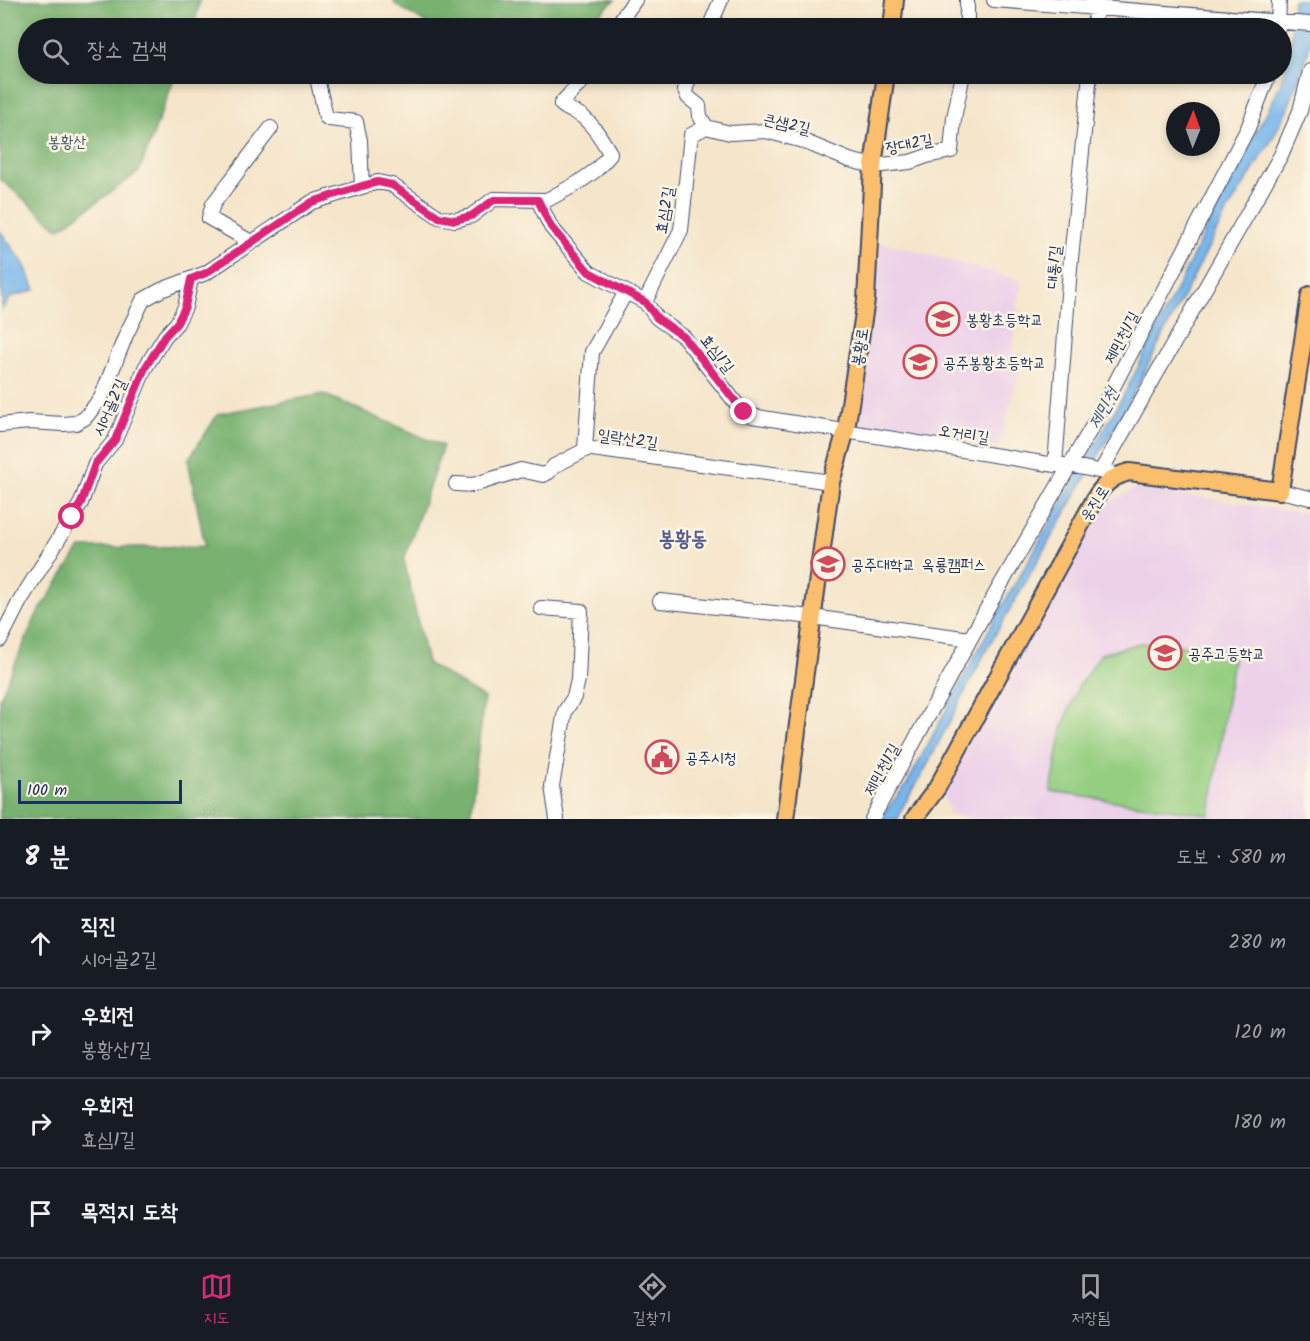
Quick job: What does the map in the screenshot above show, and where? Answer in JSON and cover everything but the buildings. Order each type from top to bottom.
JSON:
[{"type":"main road","points":[[893,18],[895,0]]},
{"type":"main road","name":"봉황로","points":[[785,819],[831,482],[846,430],[866,300],[873,166],[885,84]]},
{"type":"main road","points":[[1280,491],[1310,295]]},
{"type":"main road","name":"웅진로","points":[[920,816],[1109,473],[1146,473],[1280,491]]},
{"type":"street","points":[[622,18],[636,0]]},
{"type":"street","points":[[713,18],[721,0]]},
{"type":"street","points":[[967,0],[967,18]]},
{"type":"street","points":[[994,0],[1097,4],[1218,18]]},
{"type":"street","points":[[1279,0],[1279,18]]},
{"type":"street","points":[[1292,25],[1310,24]]},
{"type":"street","points":[[1109,473],[1281,155],[1300,111],[1310,71]]},
{"type":"street","points":[[318,84],[326,117],[356,122],[360,141],[362,186]]},
{"type":"street","points":[[538,200],[547,200],[578,183],[596,170],[609,156],[610,153],[597,131],[583,117],[561,104],[563,99],[580,84]]},
{"type":"street","points":[[687,84],[685,90],[688,97],[699,106],[700,116],[706,127]]},
{"type":"street","name":"장대2길","points":[[873,166],[910,162],[951,151],[954,118],[961,84]]},
{"type":"street","name":"대통1길","points":[[1067,466],[1070,268],[1089,84]]},
{"type":"street","name":"제민천1길","points":[[872,819],[1067,466],[1096,420],[1248,128],[1265,84]]},
{"type":"street","name":"큰샘2길","points":[[706,127],[730,133],[766,131],[803,141],[849,160],[873,166]]},
{"type":"street","name":"효심2길","points":[[645,302],[681,230],[691,135],[706,127]]},
{"type":"street","points":[[251,242],[209,218],[213,204],[271,128]]},
{"type":"street","name":"시어골2길","points":[[0,425],[29,422],[69,424],[85,418],[101,398],[126,335],[143,300],[160,290],[206,273],[312,202],[378,182],[392,185],[439,217],[455,220],[471,216],[494,200],[538,200]]},
{"type":"street","name":"효심1길","points":[[538,200],[551,227],[589,272],[645,302],[657,318],[676,330],[690,343],[744,412],[752,416],[846,430]]},
{"type":"street","name":"시어골2길","points":[[0,640],[20,601],[81,503],[95,464],[115,440],[145,368],[165,336],[177,323],[185,307],[191,279]]},
{"type":"street","name":"일락산2길","points":[[627,292],[592,352],[584,436],[585,448],[831,482]]},
{"type":"street","name":"오거리길","points":[[846,430],[1109,473]]},
{"type":"street","points":[[456,484],[472,485],[522,470],[543,475],[554,466],[587,449]]},
{"type":"street","points":[[1280,491],[1310,498]]},
{"type":"street","points":[[660,601],[812,617],[970,639]]},
{"type":"street","points":[[541,608],[581,611],[578,680],[574,697],[565,711],[552,786],[557,819]]},
{"type":"shaded area","name":"봉황초등학교","points":[[881,242],[1021,280],[1012,358],[1019,373],[999,447],[855,426]]},
{"type":"shaded area","name":"공주고등학교","points":[[1137,488],[1310,514],[1310,819],[973,819],[951,814],[941,791],[1107,502]]},
{"type":"green space","name":"봉황산","points":[[0,0],[200,0],[196,18],[18,18],[18,84],[172,84],[139,172],[59,229],[0,179]]},
{"type":"green space","points":[[393,0],[615,0],[594,18],[417,18],[395,4]]},
{"type":"green space","points":[[323,394],[443,446],[404,560],[427,663],[484,698],[470,819],[0,819],[0,698],[36,616],[80,548],[205,546],[188,460],[218,414]]},
{"type":"green space","points":[[1140,643],[1187,646],[1234,653],[1210,815],[1051,792],[1062,729],[1078,687],[1101,654]]},
{"type":"water","name":"제민천","points":[[1293,0],[1310,0],[1308,52],[1287,110],[1270,143],[1224,217],[1128,404],[988,647],[898,819],[879,819],[907,784],[992,624],[1126,391],[1280,84],[1292,84]]},
{"type":"water","points":[[0,231],[24,264],[35,290],[11,297],[2,309]]},
{"type":"place","name":"봉황초등학교","points":[[943,319]]},
{"type":"place","name":"공주봉황초등학교","points":[[920,362]]},
{"type":"place","name":"공주대학교 옥룡캠퍼스","points":[[828,564]]},
{"type":"place","name":"공주고등학교","points":[[1165,653]]},
{"type":"place","name":"공주시청","points":[[662,757]]},
{"type":"district","name":"봉황동","points":[[683,538]]},
{"type":"route","points":[[72,517],[81,503],[95,464],[115,440],[145,368],[165,336],[177,323],[185,307],[191,279],[206,273],[312,202],[378,182],[392,185],[424,209],[439,217],[455,220],[471,216],[494,200],[504,198],[538,200],[551,227],[589,272],[645,302],[657,318],[684,337],[744,412]]}]
